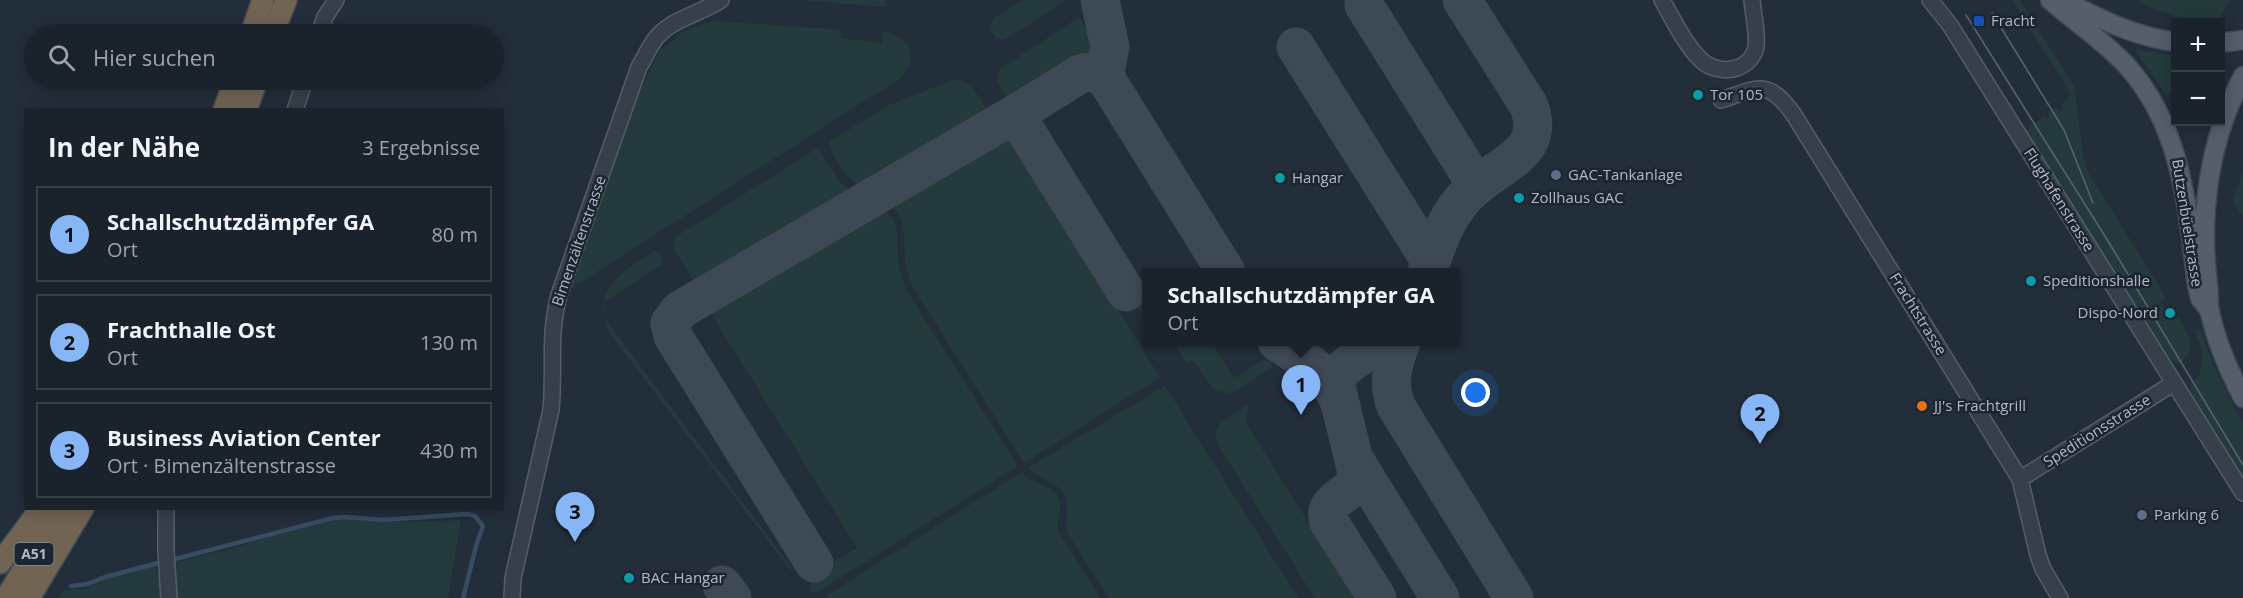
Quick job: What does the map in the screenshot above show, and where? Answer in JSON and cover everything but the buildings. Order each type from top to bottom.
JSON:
[{"type":"highway","points":[[255,24],[263,0]]},
{"type":"highway","points":[[277,24],[286,0]]},
{"type":"highway","points":[[225,108],[231,90]]},
{"type":"highway","points":[[247,108],[253,90]]},
{"type":"highway","points":[[0,563],[40,510]]},
{"type":"highway","name":"A51","points":[[6,598],[60,510]]},
{"type":"highway","name":"A51","points":[[29,598],[82,510]]},
{"type":"main road","name":"Butzenbüelstrasse","points":[[2050,0],[2126,65],[2145,89],[2162,118],[2171,137],[2183,183],[2196,285],[2200,298],[2210,311]]},
{"type":"main road","points":[[2063,0],[2120,27],[2171,41]]},
{"type":"main road","points":[[2225,42],[2243,40]]},
{"type":"main road","points":[[2243,76],[2221,127],[2208,181],[2205,239],[2210,311],[2220,347],[2243,398]]},
{"type":"street","points":[[323,24],[336,0]]},
{"type":"street","name":"Bimenzältenstrasse","points":[[512,598],[513,578],[551,410],[552,328],[567,273],[639,67],[650,46],[670,26],[721,0]]},
{"type":"street","points":[[1662,0],[1697,57],[1711,68],[1725,71],[1741,66],[1755,48],[1752,0]]},
{"type":"street","name":"Flughafenstrasse","points":[[1930,0],[1950,25],[2243,493]]},
{"type":"street","name":"Frachtstrasse","points":[[1721,100],[1763,89],[1775,93],[1787,106],[2020,479],[2038,555],[2060,598]]},
{"type":"street","points":[[296,108],[301,90]]},
{"type":"street","name":"Speditionsstrasse","points":[[2020,479],[2174,383]]},
{"type":"street","points":[[166,510],[166,552],[170,598]]},
{"type":"green space","points":[[801,0],[885,0],[886,7]]},
{"type":"green space","points":[[1023,0],[1067,0],[1007,38],[1002,40],[995,37],[990,28],[994,18]]},
{"type":"green space","points":[[2012,0],[2020,0],[2074,86],[2083,154],[2088,172],[2166,297],[2160,302],[2172,321],[2179,317],[2188,336],[2189,354],[2179,364],[2166,355],[2023,128],[2030,130],[2029,125],[2044,116],[2049,119],[2049,111],[2056,108],[2061,111],[2062,104],[2071,94]]},
{"type":"green space","points":[[2139,0],[2230,0],[2221,18],[2179,18],[2138,2]]},
{"type":"green space","points":[[1079,17],[1100,52],[1012,106],[997,81],[1000,69]]},
{"type":"green space","points":[[716,21],[842,30],[841,38],[882,43],[883,32],[890,33],[908,44],[911,62],[902,77],[570,289],[640,92],[658,53],[681,33],[701,24]]},
{"type":"green space","points":[[2135,49],[2171,55],[2171,92],[2167,97]]},
{"type":"green space","points":[[955,79],[971,87],[984,104],[987,116],[982,124],[865,191],[847,175],[838,163],[829,142],[889,105]]},
{"type":"green space","points":[[1002,135],[1014,143],[1160,377],[1024,463],[912,286],[905,263],[901,219],[892,206],[884,200],[994,136]]},
{"type":"green space","points":[[818,148],[840,182],[857,196],[709,282],[695,282],[675,252],[674,238]]},
{"type":"green space","points":[[2243,171],[2243,217],[2233,201]]},
{"type":"green space","points":[[876,205],[890,215],[894,221],[899,268],[908,293],[1018,466],[816,593],[810,591],[812,575],[857,548],[713,317],[712,306],[719,296]]},
{"type":"green space","points":[[655,251],[663,257],[661,265],[605,302],[605,317],[604,304],[612,283]]},
{"type":"green space","points":[[1142,287],[1142,315],[1130,295]]},
{"type":"green space","points":[[606,320],[793,569],[790,570],[610,334]]},
{"type":"green space","points":[[2200,329],[2215,369],[2243,425],[2243,478],[2190,391],[2190,383],[2200,375],[2202,356],[2195,330]]},
{"type":"green space","points":[[1171,346],[1214,346],[1234,378],[1265,359],[1272,363],[1273,367],[1238,390],[1223,394],[1220,390],[1216,392],[1193,361],[1187,363],[1177,349]]},
{"type":"green space","points":[[1165,386],[1298,598],[1109,598],[1068,534],[1065,495],[1056,486],[1028,468]]},
{"type":"green space","points":[[1249,404],[1246,423],[1352,592],[1352,598],[1315,598],[1218,445],[1215,432],[1221,423]]},
{"type":"green space","points":[[1022,472],[1057,495],[1060,501],[1058,531],[1100,598],[831,598],[826,596]]},
{"type":"green space","points":[[346,517],[384,522],[461,520],[448,598],[58,598],[64,590],[87,589],[105,579],[156,565],[157,574],[176,562]]},
{"type":"waterway","points":[[175,559],[333,518],[383,520],[467,514],[475,516],[483,526],[463,598]]},
{"type":"waterway","points":[[71,586],[88,584],[105,577],[158,563]]},
{"type":"taxiway","points":[[1100,0],[1110,47],[1105,71],[1108,82]]},
{"type":"taxiway","points":[[1429,268],[1444,228],[1459,204],[1477,185],[1517,156],[1530,140],[1532,131],[1529,106],[1462,0]]},
{"type":"taxiway","points":[[1364,5],[1477,186]]},
{"type":"taxiway","points":[[1296,47],[1426,254],[1429,262],[1428,268]]},
{"type":"taxiway","points":[[814,563],[673,336],[670,323],[680,310],[1080,74],[1088,72],[1099,74],[1108,82],[1224,268]]},
{"type":"taxiway","points":[[1027,107],[1021,115],[1022,125],[1126,292]]},
{"type":"taxiway","points":[[1283,346],[1307,361],[1323,376],[1330,384],[1341,406]]},
{"type":"taxiway","points":[[1377,598],[1329,522],[1328,514],[1333,502],[1350,489],[1358,477],[1335,382],[1337,376],[1348,364],[1379,346]]},
{"type":"taxiway","points":[[1400,346],[1392,374],[1392,390],[1396,406],[1514,598]]},
{"type":"taxiway","points":[[1354,459],[1440,598]]},
{"type":"taxiway","points":[[722,585],[732,598]]},
{"type":"tram line","points":[[1992,13],[2064,130],[2093,203]]},
{"type":"tram line","points":[[1966,15],[2108,241],[2243,465]]},
{"type":"place","name":"Fracht","points":[[1979,21]]},
{"type":"place","name":"Tor 105","points":[[1698,95]]},
{"type":"place","name":"GAC-Tankanlage","points":[[1556,175]]},
{"type":"place","name":"Hangar","points":[[1280,178]]},
{"type":"place","name":"Zollhaus GAC","points":[[1519,198]]},
{"type":"place","name":"Speditionshalle","points":[[2031,281]]},
{"type":"place","name":"Dispo-Nord","points":[[2170,313]]},
{"type":"place","name":"JJ's Frachtgrill","points":[[1922,406]]},
{"type":"place","name":"Schallschutzdämpfer GA","points":[[1301,415]]},
{"type":"place","name":"Frachthalle Ost","points":[[1760,444]]},
{"type":"place","name":"Parking 6","points":[[2142,515]]},
{"type":"place","name":"Business Aviation Center","points":[[575,542]]},
{"type":"place","name":"BAC Hangar","points":[[629,578]]}]
